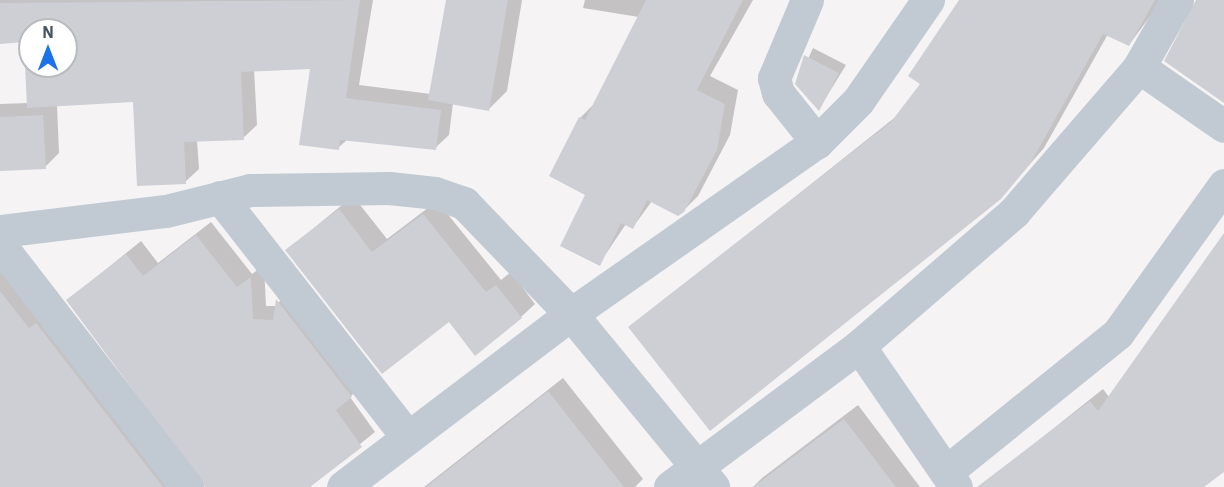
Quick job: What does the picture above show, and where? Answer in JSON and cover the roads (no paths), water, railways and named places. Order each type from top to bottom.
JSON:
[{"type":"street","points":[[807,0],[774,78],[778,93],[817,142]]},
{"type":"street","points":[[343,487],[406,435],[571,314],[817,142],[858,101],[928,0]]},
{"type":"street","points":[[670,487],[706,477],[1014,212],[1139,67],[1177,0]]},
{"type":"street","points":[[1139,67],[1224,126]]},
{"type":"street","points":[[0,231],[124,218],[220,197],[332,185],[435,193],[464,203],[488,222],[571,314],[706,477]]},
{"type":"street","points":[[859,346],[951,480],[1118,333],[1224,185]]},
{"type":"street","points":[[220,197],[406,435]]},
{"type":"street","points":[[0,245],[187,487]]}]
